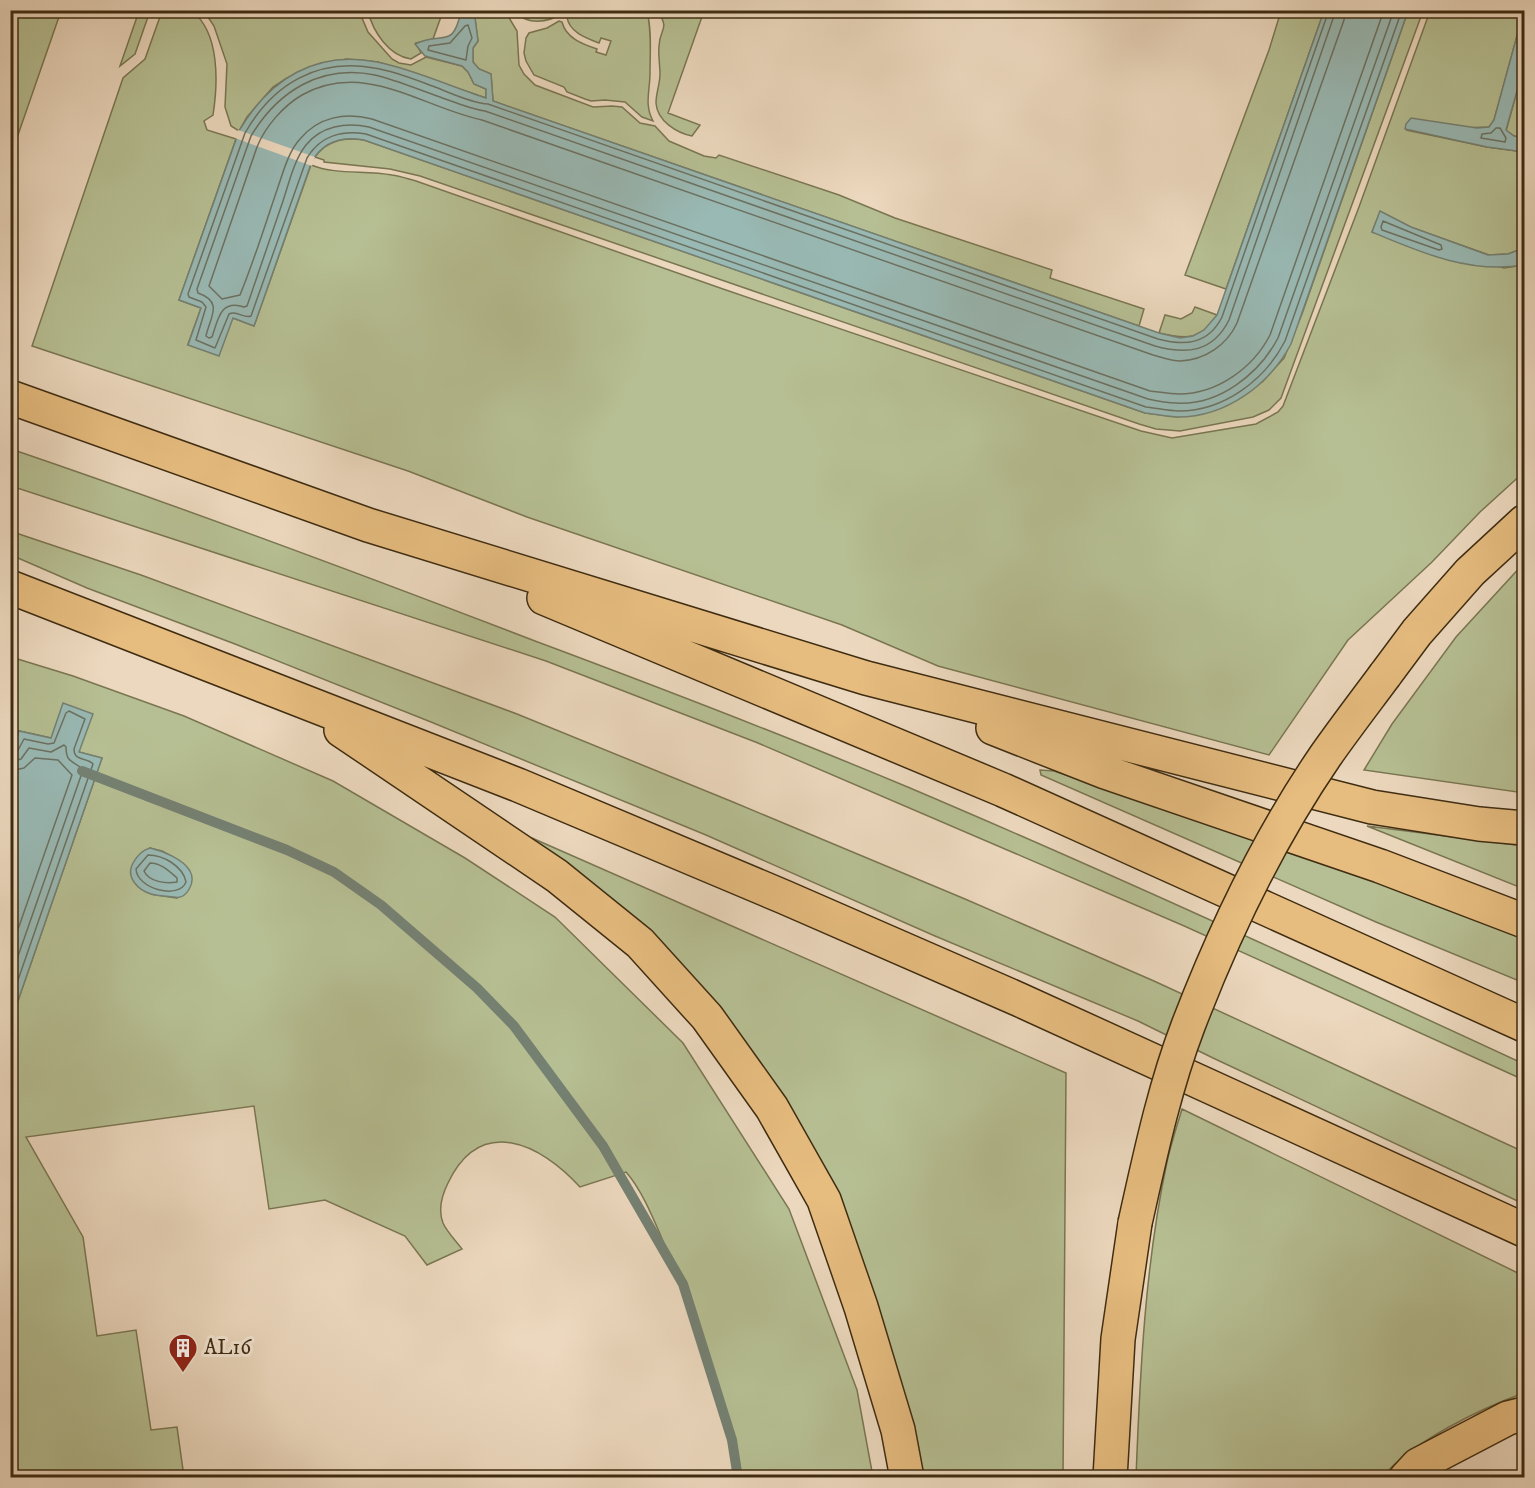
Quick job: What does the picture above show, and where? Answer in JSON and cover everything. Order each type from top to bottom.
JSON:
[{"type":"highway","points":[[10,397],[368,525],[866,678],[1372,807],[1479,824],[1524,828]]},
{"type":"highway","points":[[1110,1478],[1118,1339],[1135,1222],[1157,1124],[1184,1038],[1226,933],[1272,843],[1313,776],[1385,675],[1417,632],[1470,572],[1524,522]]},
{"type":"highway","points":[[368,525],[1003,790],[1524,1025]]},
{"type":"highway","points":[[10,587],[518,785],[1009,995],[1524,1230]]},
{"type":"highway","points":[[866,678],[1105,772],[1380,866],[1524,921]]},
{"type":"highway","points":[[290,695],[557,876],[640,943],[707,1017],[772,1108],[824,1200],[861,1307],[898,1430],[907,1478]]},
{"type":"highway","points":[[1406,1478],[1418,1466],[1508,1418],[1524,1414]]},
{"type":"green space","points":[[10,11],[61,11],[11,155]]},
{"type":"green space","points":[[139,11],[150,11],[135,54],[120,66]]},
{"type":"green space","points":[[162,11],[192,11],[208,32],[215,59],[216,88],[213,115],[204,121],[207,130],[236,139],[179,300],[201,308],[188,344],[233,318],[254,326],[311,165],[330,170],[392,175],[416,181],[723,289],[1141,431],[1172,438],[1256,424],[1278,412],[1283,406],[1359,207],[1430,11],[1524,11],[1494,120],[1489,127],[1406,130],[1487,147],[1524,152],[1524,248],[1508,254],[1489,255],[1410,227],[1380,212],[1372,232],[1504,268],[1524,265],[1524,472],[1348,640],[1269,755],[938,666],[842,625],[527,517],[408,471],[32,346],[123,78],[145,59]]},
{"type":"green space","points":[[204,11],[359,11],[368,32],[392,59],[411,65],[426,57],[462,66],[474,84],[486,89],[486,98],[378,62],[346,59],[287,78],[273,87],[247,117],[239,131],[231,126],[225,107],[227,64],[214,26]]},
{"type":"green space","points":[[368,11],[443,11],[433,39],[416,43],[421,53],[411,59],[396,53],[383,42]]},
{"type":"green space","points":[[474,11],[505,11],[517,31],[519,65],[535,85],[593,107],[622,107],[640,123],[655,126],[669,141],[704,156],[716,158],[719,155],[839,195],[895,218],[1052,270],[1050,278],[1144,309],[1139,326],[493,101],[491,74],[479,69],[473,62],[473,48],[478,41]]},
{"type":"green space","points":[[568,11],[541,21],[527,20],[515,12]]},
{"type":"green space","points":[[577,11],[647,11],[650,26],[648,103],[653,121],[642,117],[625,102],[591,101],[534,75],[524,53],[526,38],[529,33],[547,28],[559,21],[575,40],[606,55],[611,41],[601,38],[599,43],[579,34],[571,27],[567,17]]},
{"type":"green space","points":[[658,11],[704,11],[668,113],[700,125],[692,136],[669,125],[657,109],[656,99],[660,74],[659,46],[664,26]]},
{"type":"green space","points":[[1281,11],[1324,11],[1226,289],[1185,275],[1269,50]]},
{"type":"green space","points":[[1408,11],[1423,11],[1281,398],[1269,410],[1253,417],[1180,431],[1156,429],[1139,424],[420,176],[390,169],[324,162],[315,157],[331,143],[350,139],[364,140],[1145,413],[1178,417],[1262,382],[1284,358],[1302,314]]},
{"type":"green space","points":[[1524,66],[1524,138],[1506,131]]},
{"type":"green space","points":[[1195,307],[1217,315],[1206,330],[1185,337],[1159,333],[1165,315],[1181,319],[1192,313]]},
{"type":"green space","points":[[11,449],[208,518],[404,591],[723,713],[910,788],[1142,889],[1524,1064],[1524,1080],[1182,925],[758,743],[546,661],[11,486]]},
{"type":"green space","points":[[10,531],[141,575],[517,714],[965,899],[1154,981],[1524,1152],[1524,1204],[1138,1021],[935,936],[706,835],[431,722],[87,588],[11,555]]},
{"type":"green space","points":[[1524,563],[1524,793],[1364,770],[1392,724],[1456,637]]},
{"type":"green space","points":[[11,657],[73,676],[184,716],[333,781],[465,858],[555,917],[683,1043],[789,1209],[857,1390],[873,1477],[740,1477],[717,1387],[687,1299],[647,1205],[626,1172],[580,1187],[548,1159],[530,1149],[512,1143],[494,1143],[477,1148],[462,1162],[448,1183],[441,1203],[443,1223],[462,1249],[427,1265],[405,1236],[325,1200],[269,1209],[254,1106],[26,1137],[83,1237],[97,1336],[136,1330],[151,1430],[177,1427],[184,1477],[11,1477],[11,1021],[102,758],[79,752],[51,738],[19,731],[11,756]],"holes":[[[150,848],[173,857],[177,898],[151,894]]]},
{"type":"green space","points":[[1040,770],[1054,771],[1477,914],[1524,933],[1524,983],[1376,922],[1041,775]]},
{"type":"green space","points":[[1367,826],[1524,846],[1524,889]]},
{"type":"green space","points":[[532,838],[1066,1073],[1063,1477],[914,1477],[898,1390],[717,1007]]},
{"type":"green space","points":[[1182,1109],[1524,1276],[1524,1393],[1468,1417],[1429,1439],[1411,1451],[1382,1477],[1136,1478],[1142,1359],[1153,1240],[1167,1162]]},
{"type":"water","points":[[474,10],[478,41],[473,48],[473,62],[479,69],[491,74],[493,101],[1159,333],[1180,338],[1193,336],[1204,330],[1217,315],[1324,11],[1408,11],[1291,344],[1271,373],[1244,396],[1229,405],[1196,416],[1170,417],[1145,413],[356,139],[341,140],[328,145],[312,161],[254,326],[233,318],[219,356],[188,345],[201,308],[179,300],[239,131],[251,113],[280,83],[296,72],[334,60],[355,59],[377,62],[486,98],[486,89],[474,84],[462,66],[425,56],[415,44],[450,35],[458,23],[461,11]]},
{"type":"water","points":[[1524,10],[1524,66],[1506,130],[1514,136],[1524,138],[1524,152],[1487,147],[1405,129],[1411,118],[1477,128],[1489,127],[1494,120]]},
{"type":"water","points":[[1380,211],[1411,227],[1488,255],[1508,254],[1524,248],[1524,265],[1484,267],[1446,260],[1409,247],[1372,232]]},
{"type":"water","points":[[63,703],[93,714],[79,752],[102,758],[11,1021],[11,756],[19,731],[51,738]]},
{"type":"water","points":[[150,848],[178,859],[190,871],[191,885],[183,896],[151,894],[134,882],[131,873],[133,863],[140,854]]},
{"type":"pier","points":[[238,130],[315,157],[312,166],[235,138]]},
{"type":"waterway","points":[[82,771],[287,850],[334,872],[381,905],[477,988],[514,1026],[603,1146],[683,1284],[732,1440],[738,1478]]},
{"type":"place","name":"AL16","points":[[183,1374]]}]
